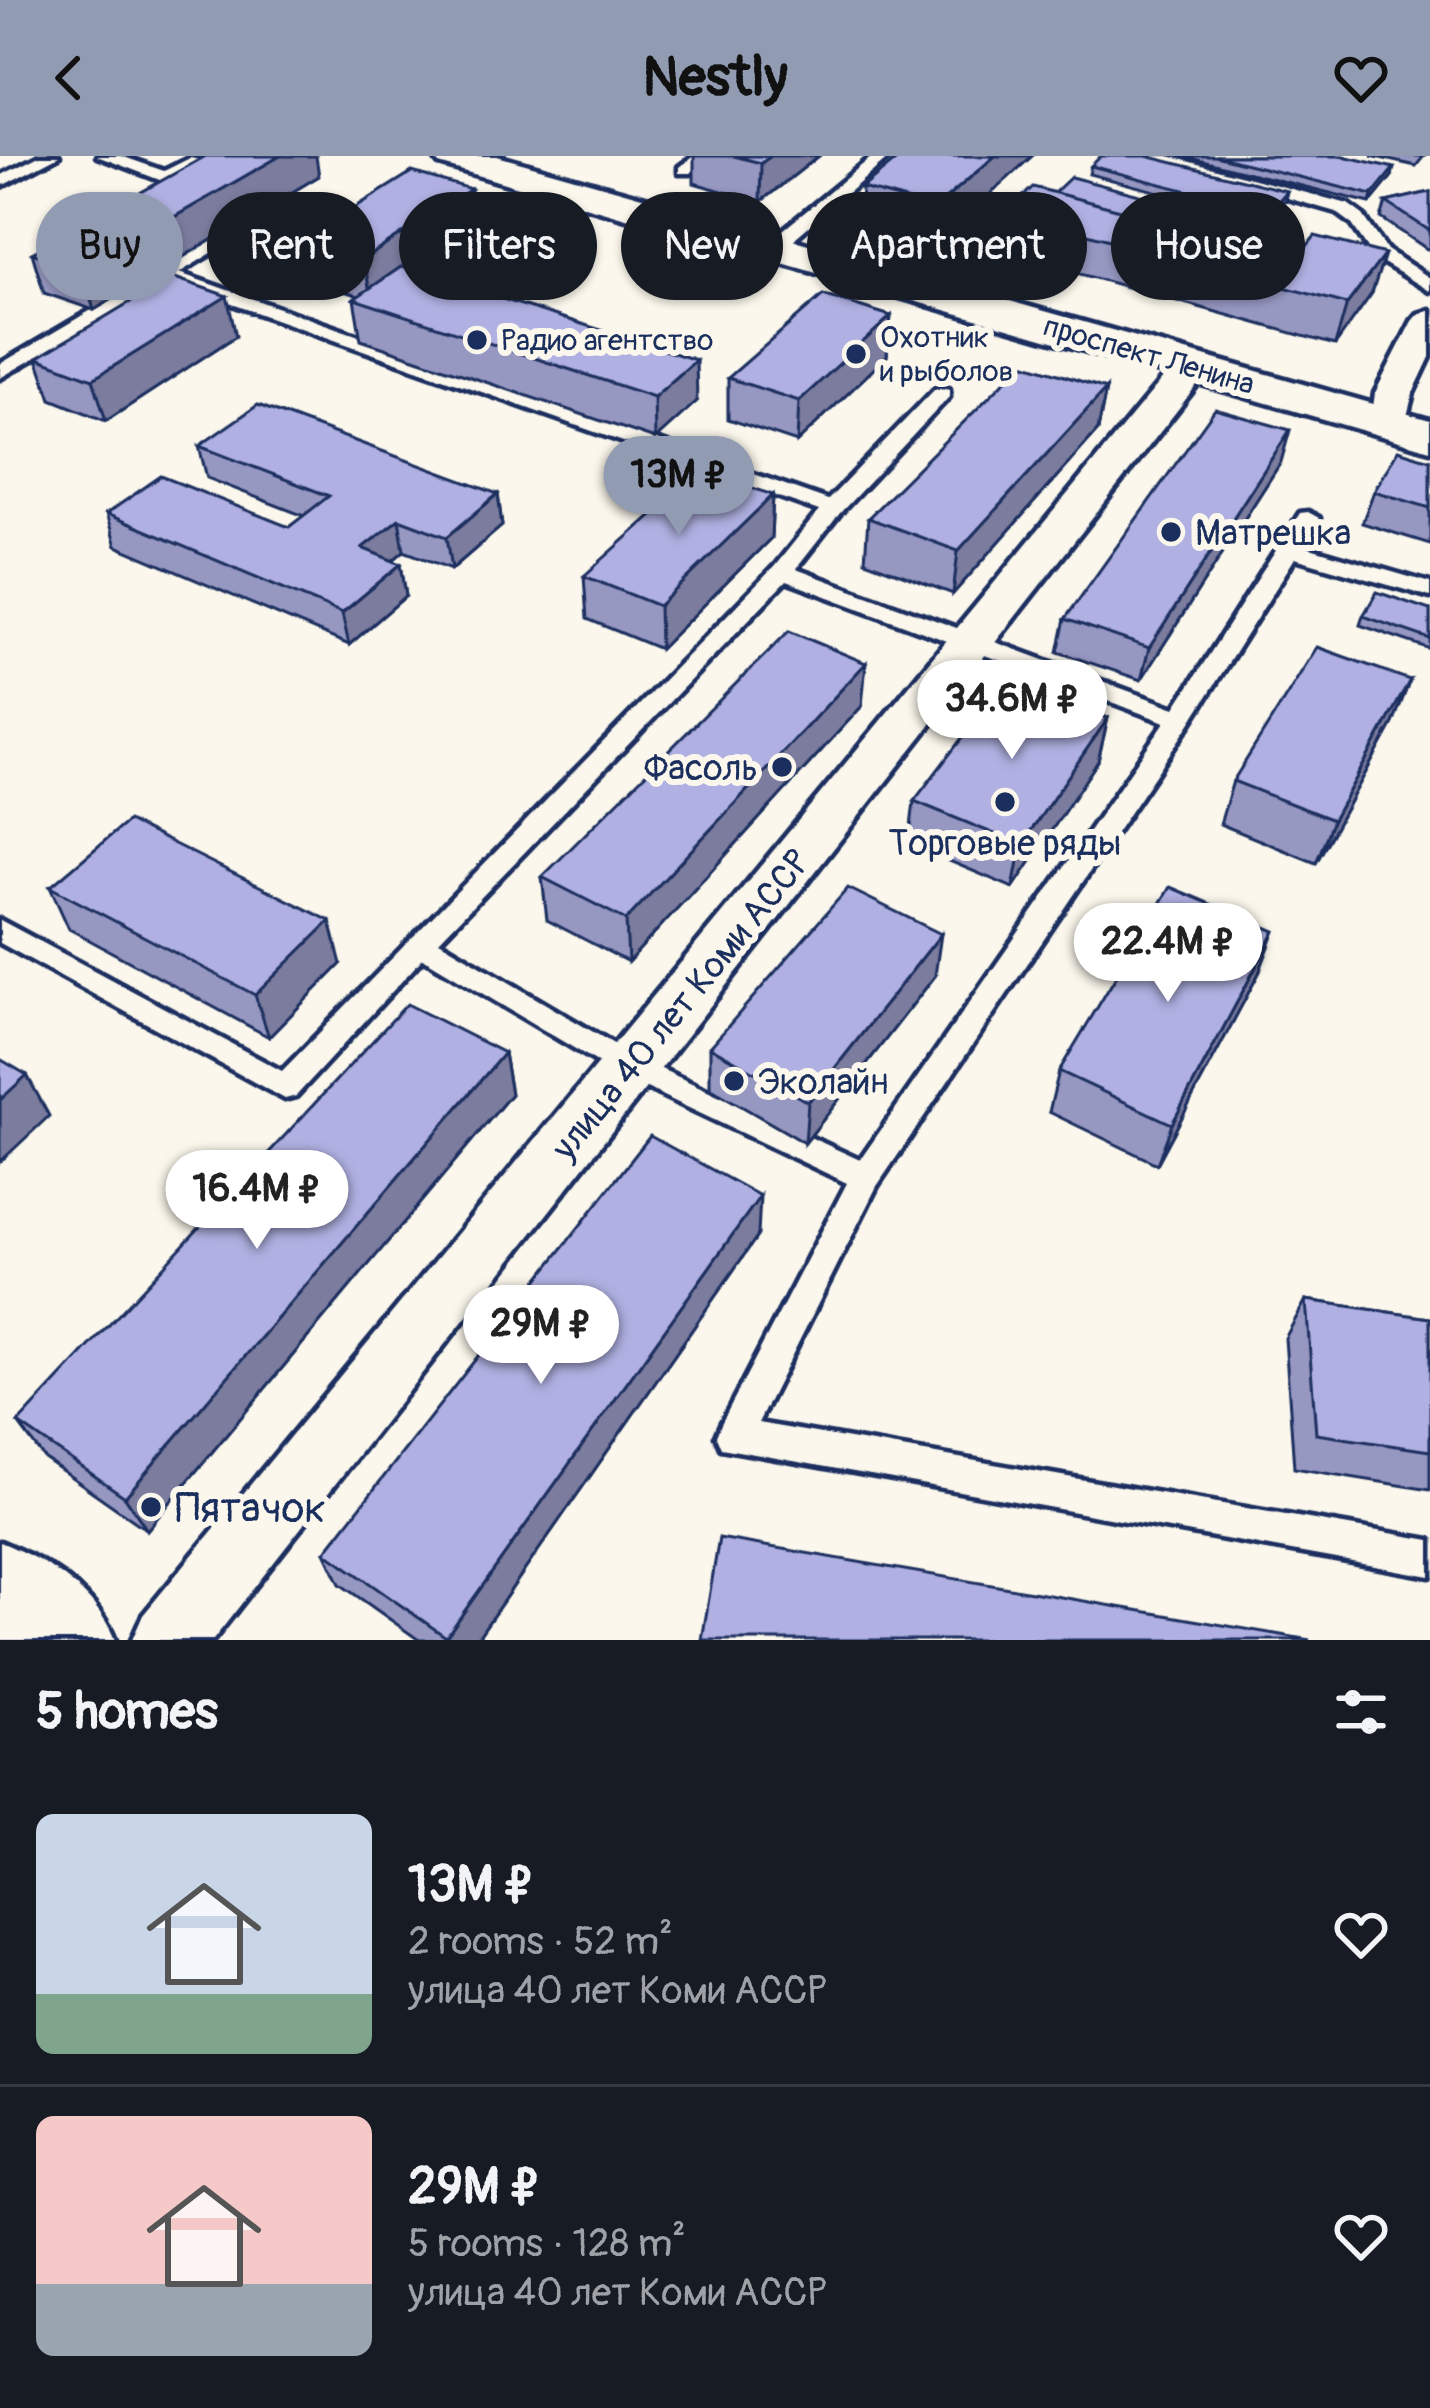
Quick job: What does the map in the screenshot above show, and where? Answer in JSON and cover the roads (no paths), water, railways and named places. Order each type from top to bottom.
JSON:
[{"type":"main road","name":"проспект Ленина","points":[[453,156],[621,204]]},
{"type":"main road","name":"проспект Ленина","points":[[783,251],[1410,429]]},
{"type":"main road","points":[[0,1588],[69,1640]]},
{"type":"street","points":[[1410,429],[1394,392],[1430,321]]},
{"type":"street","name":"улица 40 лет Коми АССР","points":[[168,1640],[1191,368]]},
{"type":"lane","points":[[0,182],[51,156]]},
{"type":"lane","points":[[105,156],[165,177],[196,161]]},
{"type":"lane","points":[[685,170],[704,156]]},
{"type":"lane","points":[[783,244],[883,156]]},
{"type":"lane","points":[[1150,156],[1342,208],[1357,219],[1381,254],[1430,286]]},
{"type":"lane","points":[[183,280],[832,508]]},
{"type":"lane","points":[[0,372],[121,300]]},
{"type":"lane","points":[[0,930],[285,1087],[782,572],[832,508],[942,393]]},
{"type":"lane","points":[[1308,518],[1180,719],[866,1177],[733,1436],[1430,1558]]},
{"type":"lane","points":[[1290,549],[1430,590]]},
{"type":"lane","points":[[782,572],[1180,719]]},
{"type":"lane","points":[[420,943],[629,1067],[866,1177]]},
{"type":"place","name":"Радио агентство","points":[[477,340]]},
{"type":"place","name":"Охотник и рыболов","points":[[856,354]]},
{"type":"place","name":"Матрешка","points":[[1171,532]]},
{"type":"place","name":"Фасоль","points":[[782,767]]},
{"type":"place","name":"Торговые ряды","points":[[1005,802]]},
{"type":"place","name":"Эколайн","points":[[734,1081]]},
{"type":"place","name":"Пятачок","points":[[151,1507]]}]
